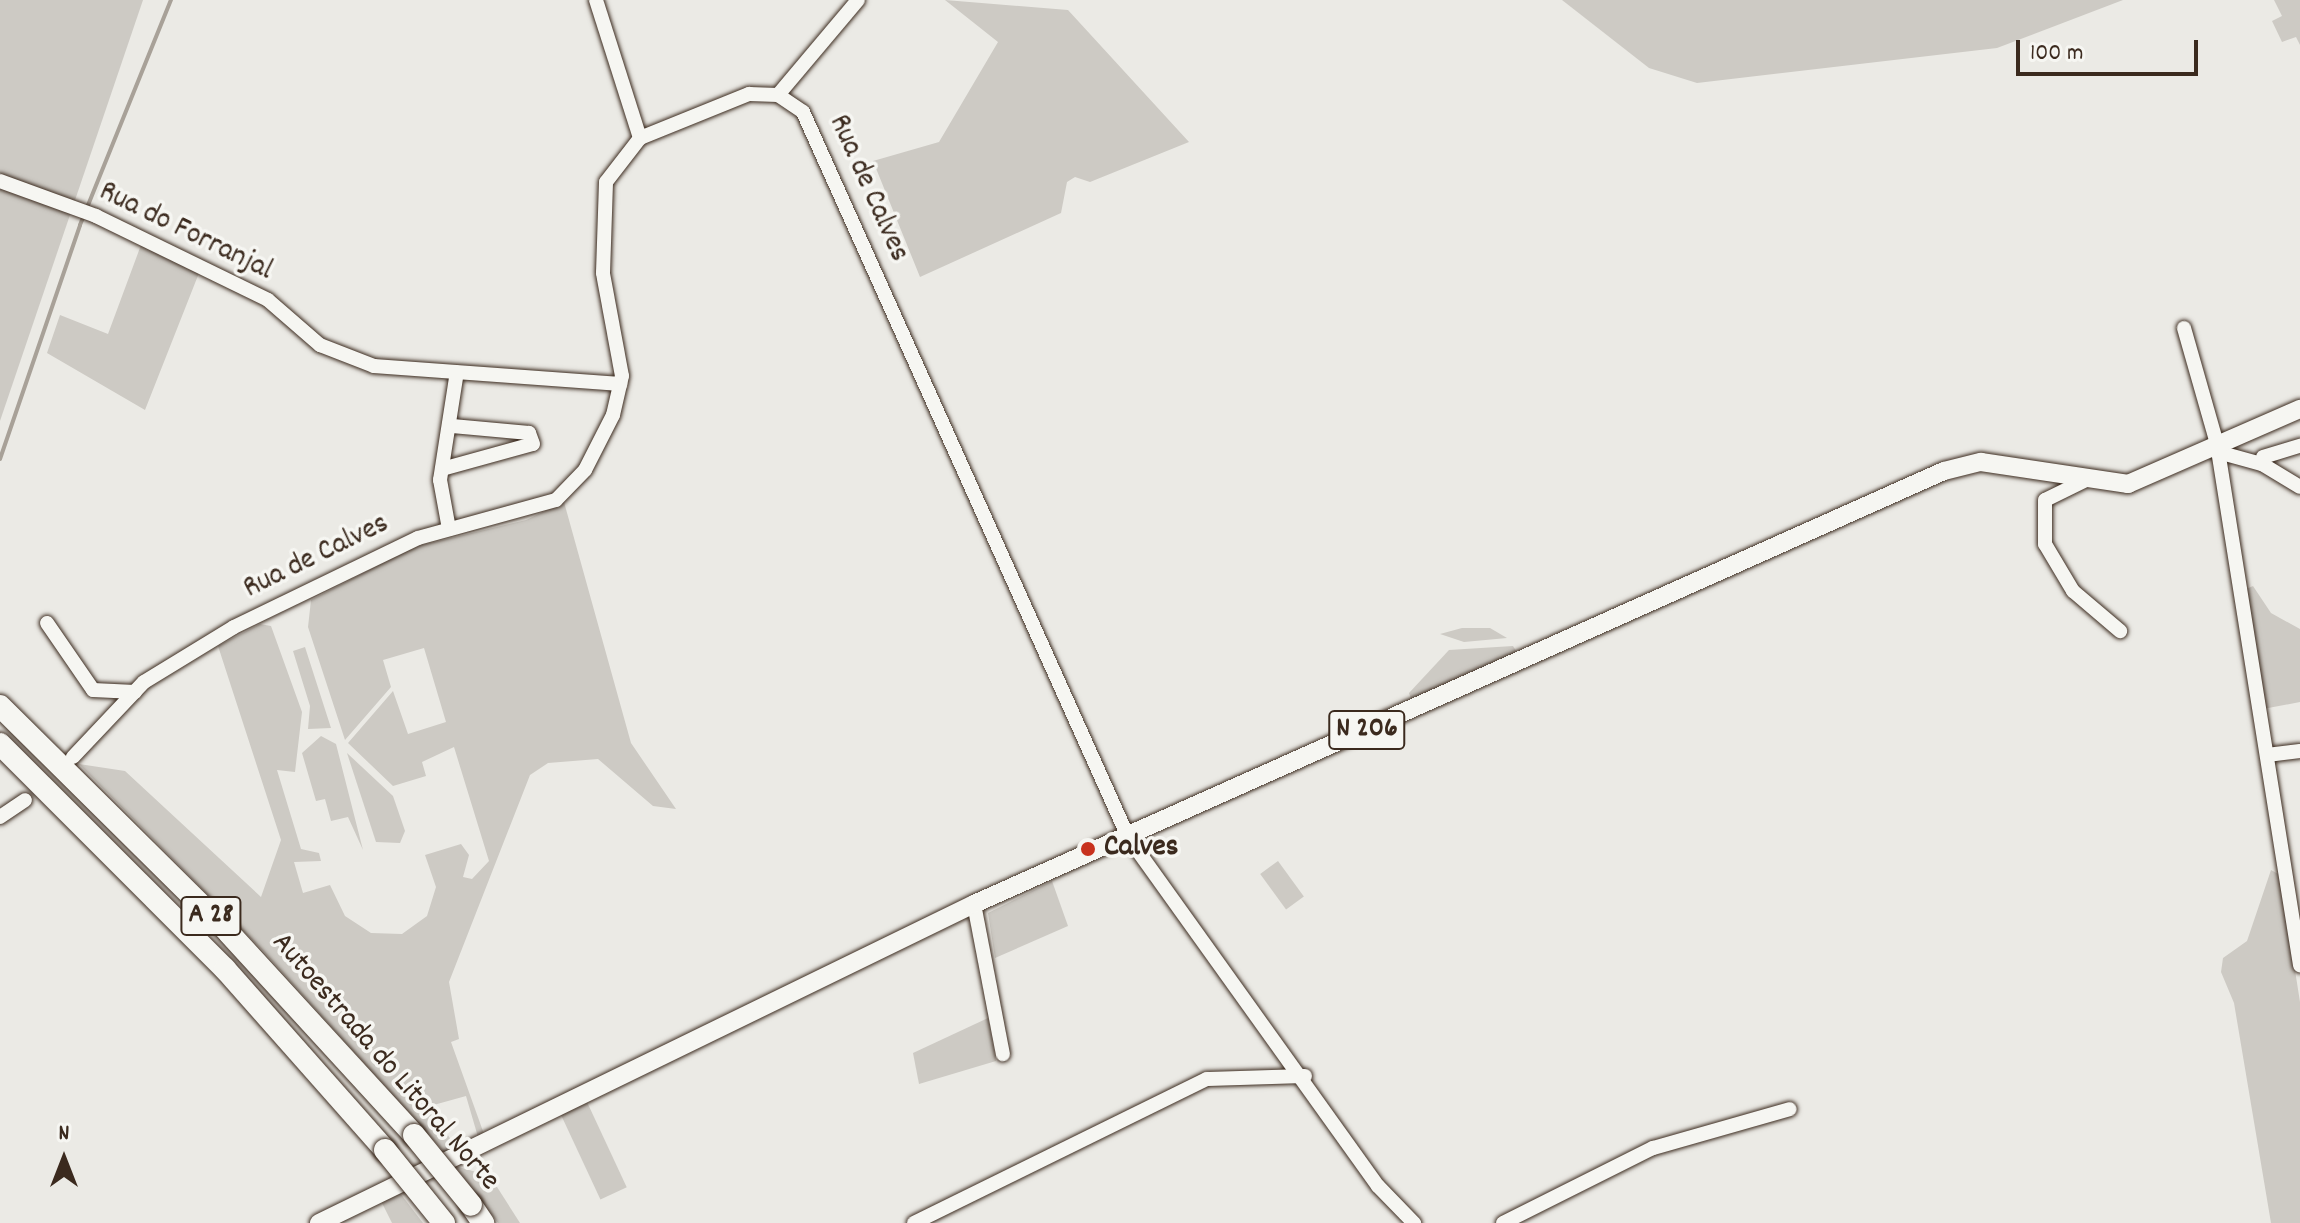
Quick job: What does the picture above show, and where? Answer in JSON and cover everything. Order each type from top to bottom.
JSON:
[{"type":"highway","name":"Autoestrada do Litoral Norte","points":[[0,706],[229,933],[414,1135],[477,1214]]},
{"type":"highway","name":"Autoestrada do Litoral Norte","points":[[0,744],[225,969],[385,1150],[444,1223]]},
{"type":"main road","name":"N 206","points":[[319,1223],[974,904],[1944,471],[1981,462],[2084,481],[2128,484],[2300,409]]},
{"type":"street","points":[[596,0],[640,138]]},
{"type":"street","points":[[620,384],[603,273],[602,207],[606,182],[640,138],[749,94],[778,95],[858,0]]},
{"type":"street","name":"Rua de Calves","points":[[778,95],[803,112],[1128,837],[1305,1076],[1378,1186],[1414,1223]]},
{"type":"street","name":"Rua do Forranjal","points":[[0,181],[96,216],[268,300],[320,345],[374,366],[620,384]]},
{"type":"street","points":[[2184,328],[2221,446],[2300,965]]},
{"type":"street","points":[[449,529],[442,469],[452,426],[457,372]]},
{"type":"street","name":"Rua de Calves","points":[[73,757],[135,692],[234,627],[449,529],[556,500],[585,470],[620,384]]},
{"type":"street","points":[[442,469],[533,444],[529,433],[452,426]]},
{"type":"street","points":[[2221,446],[2300,471]]},
{"type":"street","points":[[2221,446],[2262,464],[2300,487]]},
{"type":"street","points":[[2263,457],[2300,446]]},
{"type":"street","points":[[2084,481],[2045,500],[2045,544],[2073,591],[2120,631]]},
{"type":"street","points":[[47,623],[93,690],[135,692]]},
{"type":"street","points":[[2267,755],[2300,751]]},
{"type":"street","points":[[0,817],[25,800]]},
{"type":"street","points":[[974,904],[1003,1054]]},
{"type":"street","points":[[914,1223],[1207,1079],[1305,1076]]},
{"type":"street","points":[[1503,1223],[1653,1148],[1790,1109]]},
{"type":"shaded area","points":[[0,0],[143,0],[0,421]]},
{"type":"shaded area","points":[[945,0],[1068,10],[1189,142],[1090,182],[1075,177],[1067,182],[1061,213],[920,277],[873,161],[939,142],[998,42]]},
{"type":"shaded area","points":[[1562,0],[2123,0],[1997,48],[1697,83],[1649,68]]},
{"type":"shaded area","points":[[2274,0],[2300,0],[2300,45],[2296,37],[2282,42],[2272,21],[2282,16]]},
{"type":"shaded area","points":[[141,245],[199,273],[145,410],[47,353],[60,315],[108,334]]},
{"type":"shaded area","points":[[564,502],[631,743],[676,809],[653,806],[598,759],[548,763],[530,775],[449,982],[459,1039],[451,1042],[484,1134],[478,1137],[466,1096],[430,1106],[451,1140],[446,1154],[264,952],[79,764],[125,771],[261,897],[281,840],[218,646],[260,624],[271,626],[302,712],[295,772],[277,770],[301,849],[319,853],[321,861],[294,862],[303,893],[330,885],[345,916],[371,933],[402,934],[427,916],[436,887],[425,855],[461,844],[469,855],[463,877],[472,879],[489,861],[454,747],[422,762],[426,776],[393,786],[348,743],[393,691],[408,734],[446,722],[424,648],[383,660],[391,687],[345,740],[308,627],[311,600],[414,547],[526,520]]},
{"type":"shaded area","points":[[2253,586],[2271,613],[2300,629],[2300,702],[2263,709],[2244,590]]},
{"type":"shaded area","points":[[1462,628],[1490,628],[1507,638],[1464,642],[1440,634]]},
{"type":"shaded area","points":[[1513,646],[1518,654],[1412,702],[1409,693],[1449,650]]},
{"type":"shaded area","points":[[305,647],[331,728],[308,729],[310,706],[293,651]]},
{"type":"shaded area","points":[[321,736],[336,744],[363,850],[348,817],[331,821],[325,799],[316,801],[302,753]]},
{"type":"shaded area","points":[[347,753],[393,796],[405,831],[400,843],[376,842]]},
{"type":"shaded area","points":[[1278,861],[1304,897],[1286,910],[1260,874]]},
{"type":"shaded area","points":[[2271,870],[2280,875],[2300,1002],[2300,1223],[2271,1223],[2234,1003],[2221,972],[2223,958],[2247,941]]},
{"type":"shaded area","points":[[1052,881],[1068,926],[995,958],[988,913]]},
{"type":"shaded area","points":[[988,1018],[996,1061],[919,1084],[913,1053]]},
{"type":"shaded area","points":[[587,1102],[627,1187],[600,1199],[561,1114]]},
{"type":"shaded area","points":[[455,1166],[490,1176],[520,1223],[498,1223]]},
{"type":"shaded area","points":[[400,1193],[423,1223],[392,1223],[381,1201]]},
{"type":"waterway","points":[[0,459],[80,225],[171,0]]},
{"type":"place","name":"Calves","points":[[1088,849]]}]
